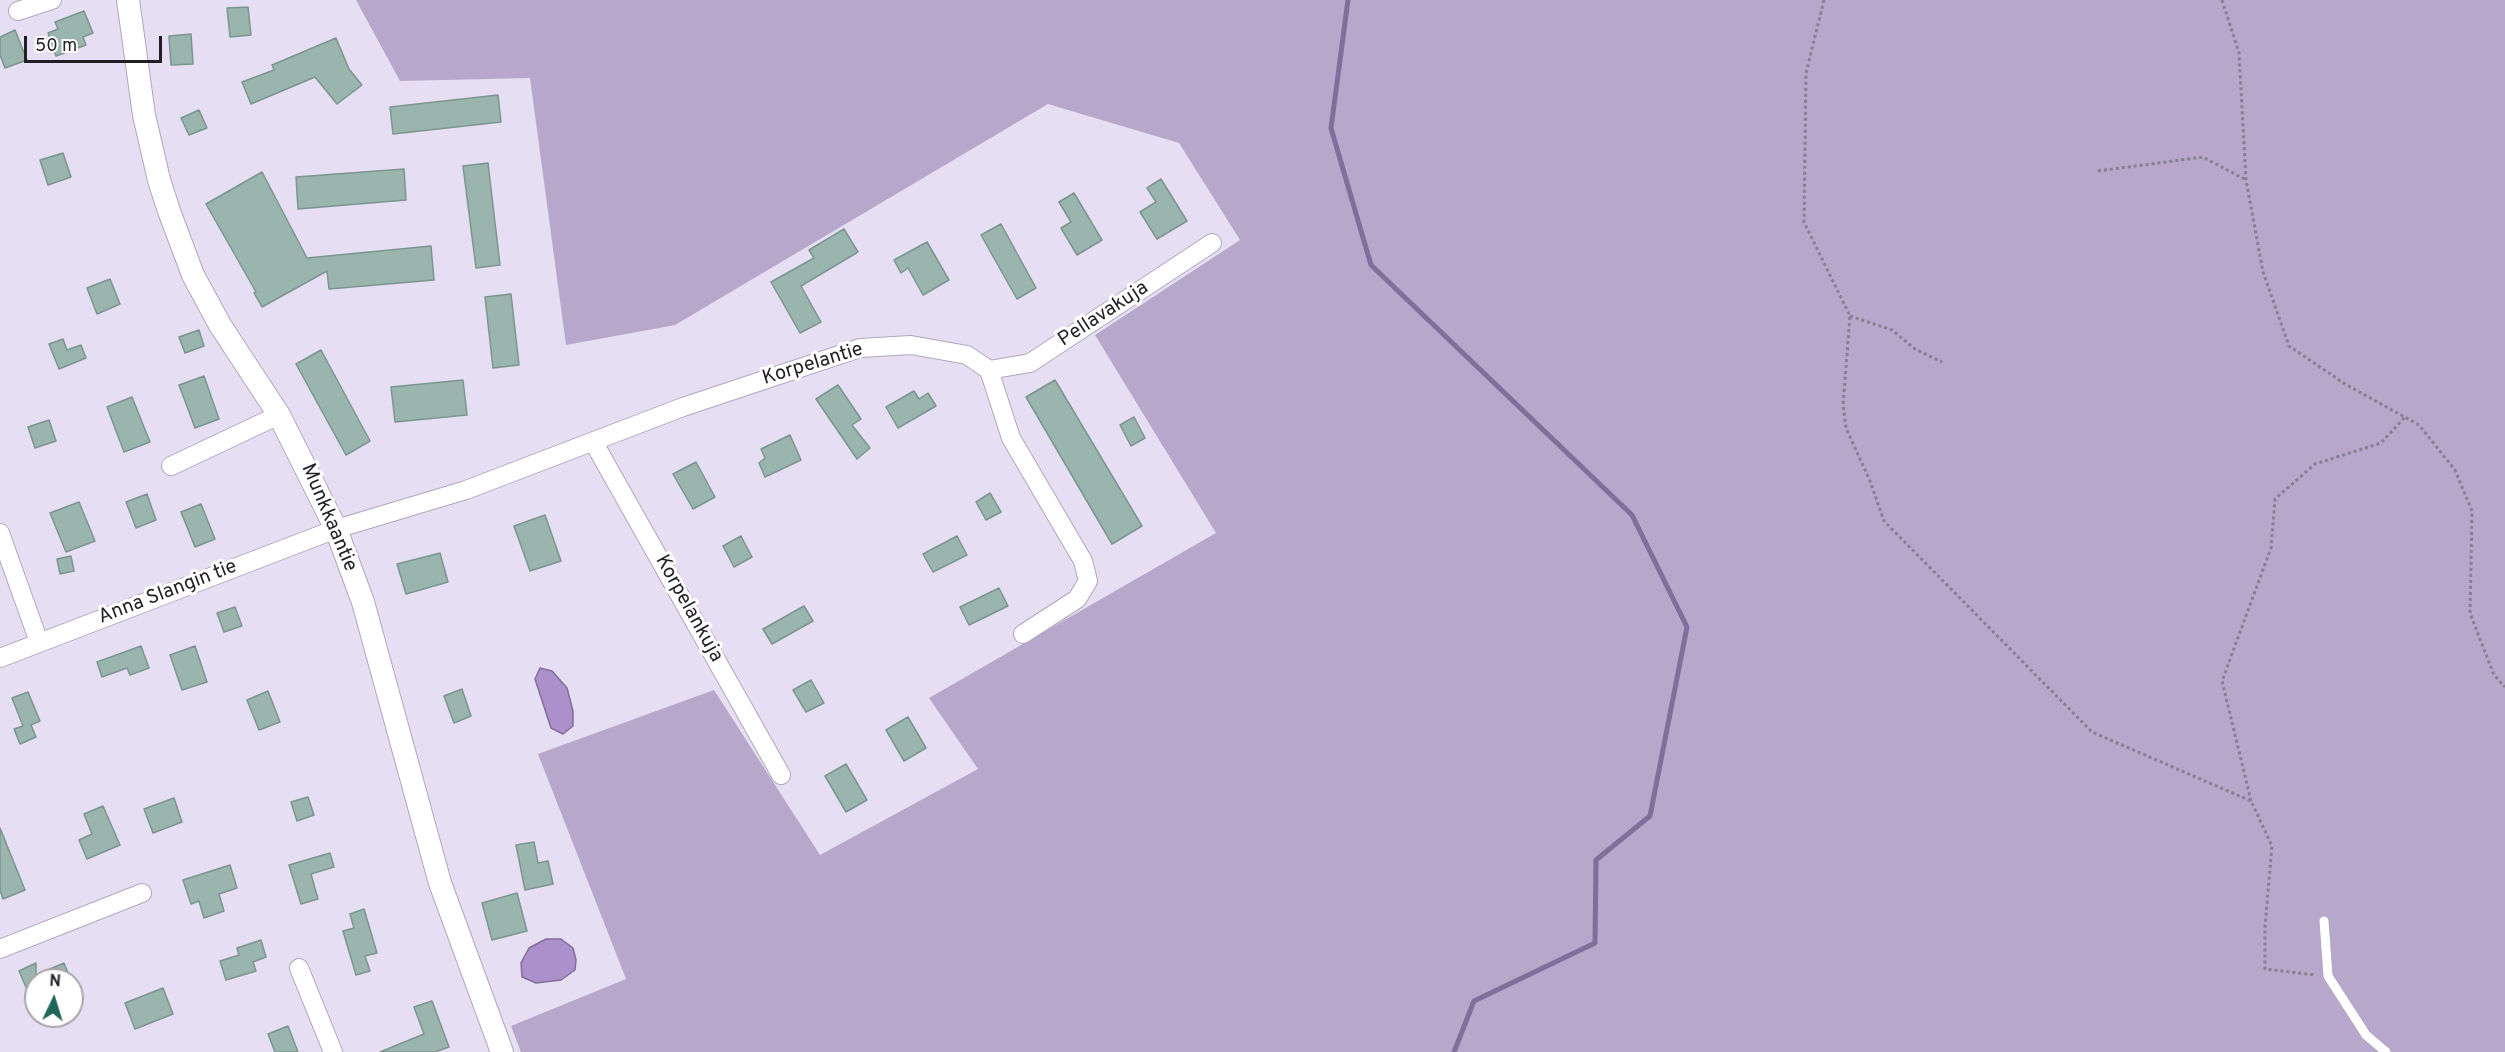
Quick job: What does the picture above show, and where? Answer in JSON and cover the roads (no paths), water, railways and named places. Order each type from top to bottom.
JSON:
[{"type":"street","points":[[18,11],[52,0]]},
{"type":"street","name":"Munkkaantie","points":[[128,0],[144,115],[159,180],[169,211],[193,275],[220,325],[279,415],[336,529],[363,602],[440,883],[502,1052]]},
{"type":"street","name":"Pellavakuja","points":[[988,370],[1030,363],[1212,243]]},
{"type":"street","name":"Korpelantie","points":[[336,529],[466,490],[683,407],[860,348],[911,345],[968,355],[988,370]]},
{"type":"street","points":[[988,370],[1011,438],[1083,561],[1088,581],[1077,599],[1023,634]]},
{"type":"street","points":[[171,466],[279,415]]},
{"type":"street","name":"Korpelankuja","points":[[594,442],[781,775]]},
{"type":"street","name":"Anna Slangin tie","points":[[0,658],[336,529]]},
{"type":"street","points":[[0,533],[39,642]]},
{"type":"street","points":[[0,949],[142,893]]},
{"type":"street","points":[[299,968],[333,1052]]},
{"type":"lane","points":[[2324,921],[2328,976],[2366,1035],[2386,1052]]},
{"type":"waterway","points":[[1348,0],[1331,128],[1371,265],[1632,515],[1687,627],[1650,816],[1596,860],[1595,943],[1474,1001],[1454,1052]]}]
